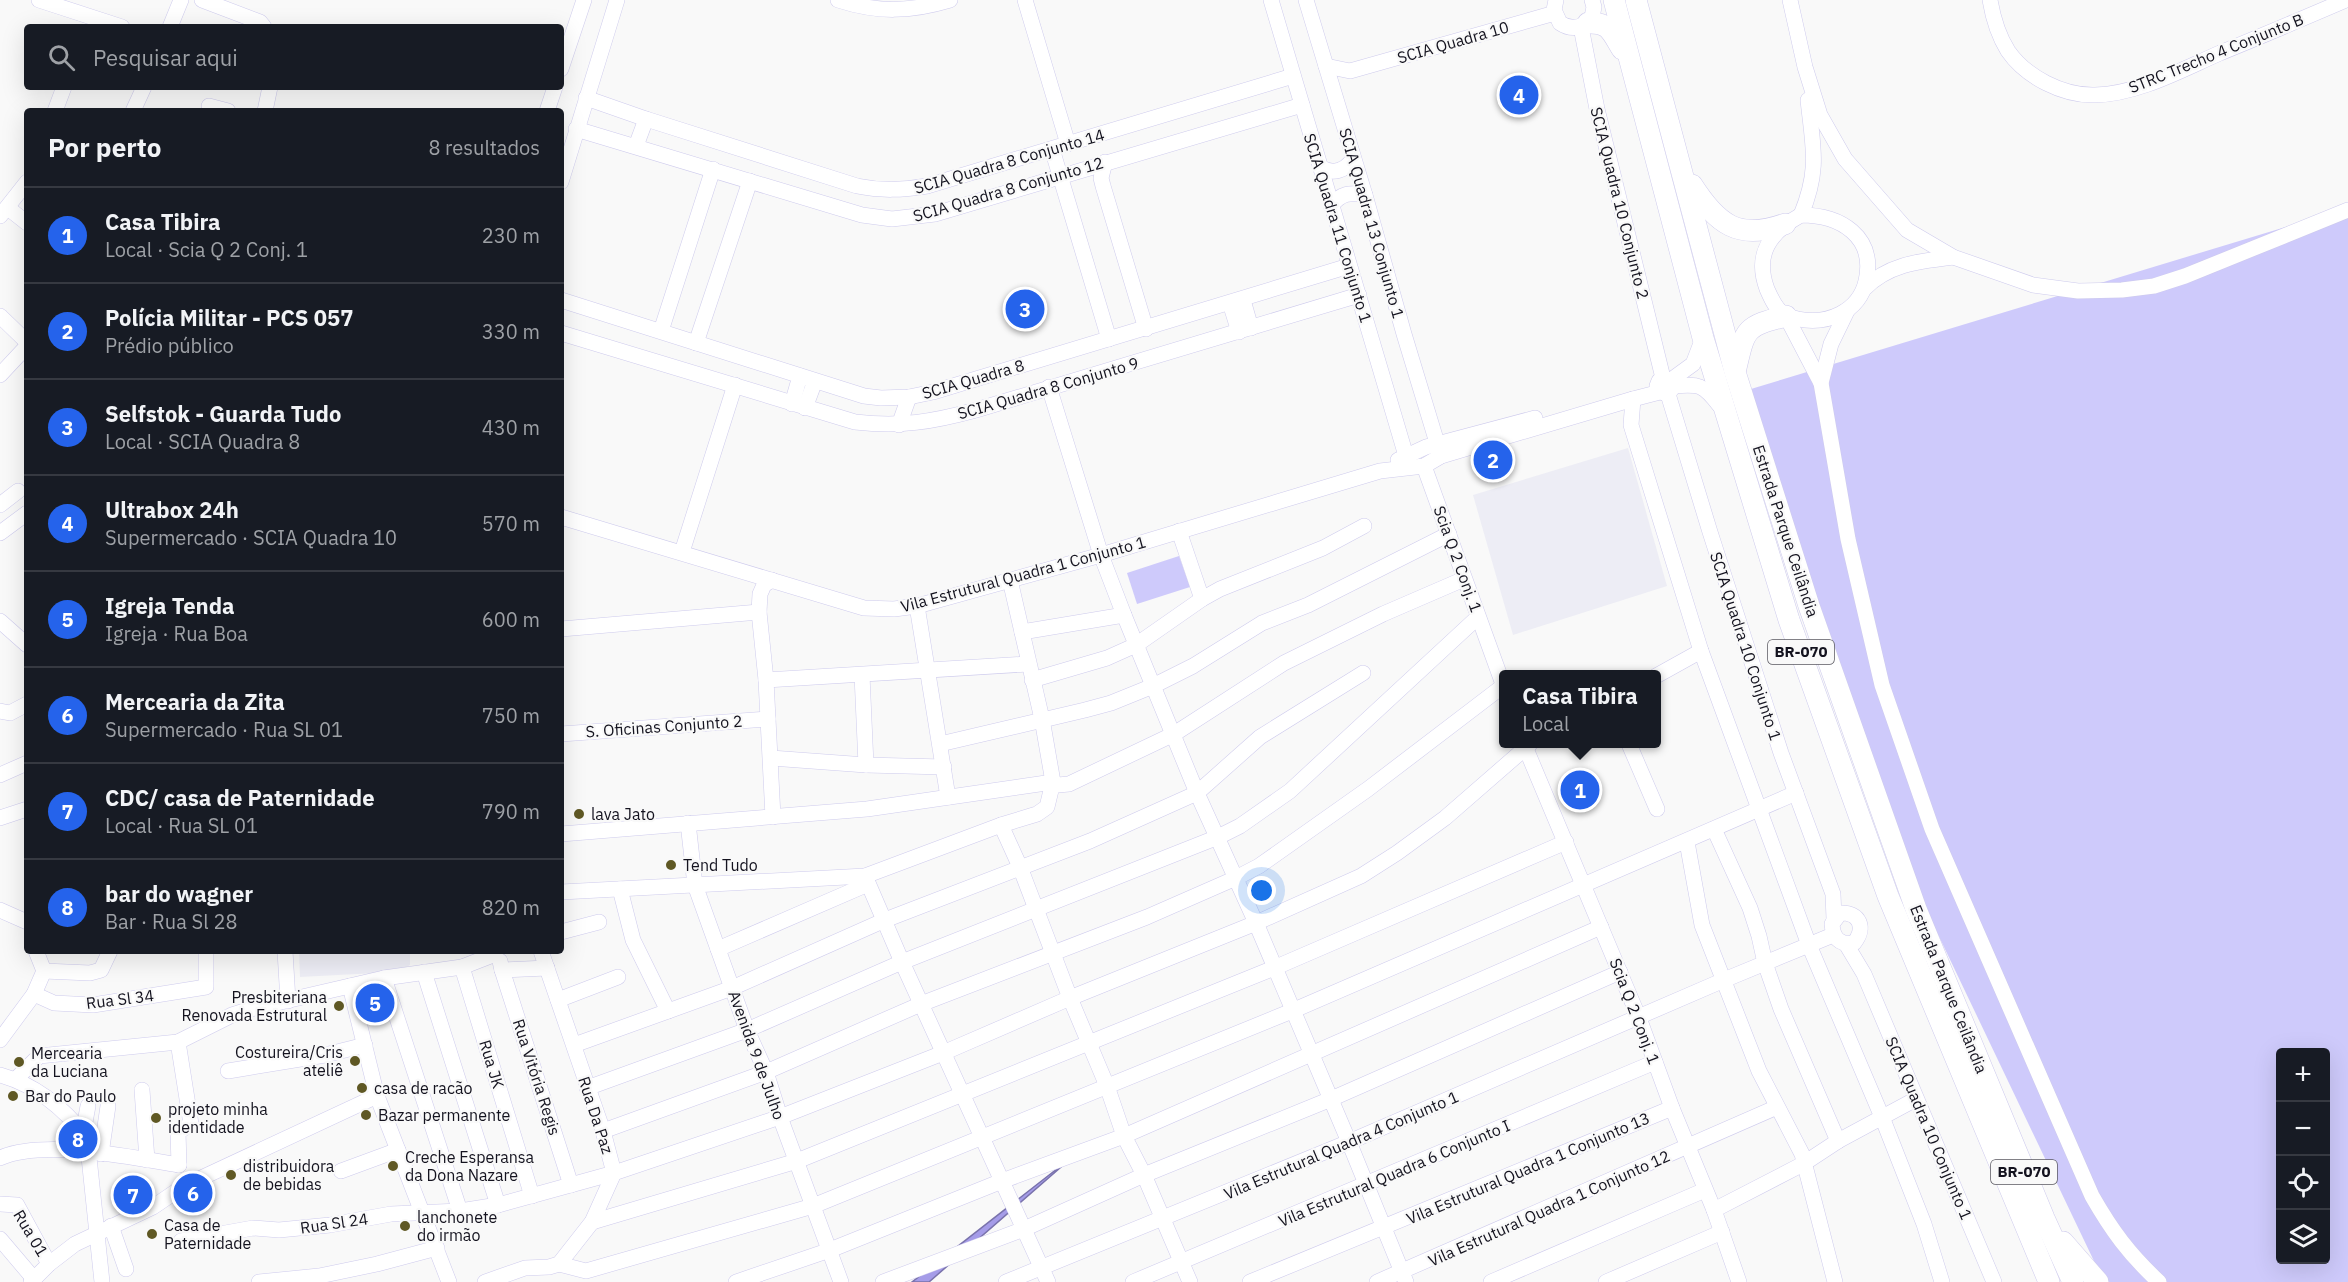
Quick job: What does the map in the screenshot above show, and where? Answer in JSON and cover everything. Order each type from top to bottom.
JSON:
[{"type":"highway","name":"Estrada Parque Ceilândia","points":[[1614,0],[1703,338],[1789,620],[1888,896],[2049,1282]]},
{"type":"highway","name":"Estrada Parque Ceilândia","points":[[1636,0],[1735,372],[1809,606],[1912,898],[2044,1218],[2073,1282]]},
{"type":"highway","points":[[1584,25],[1601,22],[1607,26],[1621,48],[1634,76]]},
{"type":"highway","points":[[1681,168],[1710,212],[1728,226],[1750,231],[1768,230],[1793,220]]},
{"type":"highway","points":[[1735,372],[1743,340],[1748,331],[1757,323],[1785,316]]},
{"type":"highway","points":[[2044,1218],[2098,1282]]},
{"type":"street","points":[[171,24],[182,0]]},
{"type":"street","points":[[202,0],[262,24]]},
{"type":"street","points":[[564,60],[584,0]]},
{"type":"street","points":[[564,171],[617,0]]},
{"type":"street","points":[[838,0],[878,9],[906,10],[921,4],[950,0]]},
{"type":"street","points":[[1025,0],[1068,144]]},
{"type":"street","name":"SCIA Quadra 11 Conjunto 1","points":[[1271,0],[1349,266],[1413,463]]},
{"type":"street","name":"SCIA Quadra 13 Conjunto 1","points":[[1306,0],[1439,451]]},
{"type":"street","points":[[1556,7],[1560,23],[1566,27],[1584,25],[1592,17],[1594,7],[1592,0]]},
{"type":"street","points":[[1790,0],[1805,67],[1820,115],[1845,159],[1907,230],[1953,257],[2033,285],[2078,291],[2122,290],[2154,286],[2185,276],[2348,210]]},
{"type":"street","name":"STRC Trecho 4 Conjunto B","points":[[1990,0],[1994,22],[2009,52],[2032,75],[2061,90],[2094,95],[2126,90],[2167,76],[2346,0]]},
{"type":"street","points":[[2346,0],[2348,4]]},
{"type":"street","points":[[45,1],[88,22]]},
{"type":"street","name":"SCIA Quadra 10","points":[[1326,66],[1350,71],[1556,7]]},
{"type":"street","name":"SCIA Quadra 10 Conjunto 2","points":[[1584,25],[1597,109],[1666,386]]},
{"type":"street","points":[[1805,67],[1815,161],[1810,193],[1793,220],[1774,235],[1766,248],[1762,260],[1762,272],[1772,301],[1785,316],[1821,383],[1848,539],[1882,685],[1932,828],[2092,1196],[2114,1233],[2158,1282]]},
{"type":"street","points":[[1333,90],[1350,71]]},
{"type":"street","name":"SCIA Quadra 8 Conjunto 14","points":[[586,98],[857,186],[883,191],[927,186],[1153,120],[1293,76]]},
{"type":"street","points":[[56,108],[63,90]]},
{"type":"street","points":[[134,108],[143,90]]},
{"type":"street","points":[[266,108],[269,90]]},
{"type":"street","points":[[548,108],[554,90]]},
{"type":"street","name":"SCIA Quadra 8 Conjunto 12","points":[[576,129],[862,215],[892,219],[935,213],[1302,105]]},
{"type":"street","points":[[209,106],[217,108]]},
{"type":"street","points":[[1151,148],[1159,135],[1158,126],[1153,120]]},
{"type":"street","points":[[643,148],[653,121]]},
{"type":"street","points":[[1052,149],[1109,339]]},
{"type":"street","points":[[1320,166],[1327,171],[1334,172],[1349,166],[1353,159]]},
{"type":"street","points":[[1106,162],[1101,178],[1102,186],[1146,329]]},
{"type":"street","points":[[661,332],[713,169]]},
{"type":"street","points":[[984,169],[980,184],[986,198]]},
{"type":"street","points":[[696,343],[750,181]]},
{"type":"street","points":[[24,186],[4,212],[24,222]]},
{"type":"street","points":[[902,190],[910,218]]},
{"type":"street","points":[[1331,206],[1337,198],[1344,194],[1365,195]]},
{"type":"street","points":[[1793,220],[1818,215],[1835,219],[1857,236],[1864,247],[1867,261],[1864,289]]},
{"type":"street","points":[[1821,383],[1831,344],[1847,310],[1874,278],[1910,262],[1953,257]]},
{"type":"street","name":"SCIA Quadra 8","points":[[564,301],[864,396],[909,397],[933,392],[1146,329],[1349,266]]},
{"type":"street","name":"SCIA Quadra 8 Conjunto 9","points":[[564,334],[855,422],[899,425],[940,420],[1359,295]]},
{"type":"street","points":[[1236,302],[1245,330]]},
{"type":"street","points":[[1785,316],[1808,321],[1823,321],[1847,310]]},
{"type":"street","points":[[0,316],[24,339]]},
{"type":"street","points":[[1439,451],[1611,406],[1666,386],[1693,364],[1703,338]]},
{"type":"street","points":[[0,375],[24,349]]},
{"type":"street","points":[[799,406],[808,378]]},
{"type":"street","points":[[682,552],[735,385]]},
{"type":"street","points":[[1439,451],[1666,386],[1701,386],[1708,390],[1726,414]]},
{"type":"street","name":"SCIA Quadra 10 Conjunto 1","points":[[1666,386],[1720,565],[1796,793],[1833,894],[1834,919]]},
{"type":"street","points":[[1049,387],[1101,555],[1124,615],[1197,793],[1256,923],[1404,1277]]},
{"type":"street","points":[[899,425],[909,397]]},
{"type":"street","points":[[1633,399],[1630,425],[1701,651],[1809,945],[1882,1117],[1924,1224],[1942,1282]]},
{"type":"street","points":[[1611,406],[1630,425]]},
{"type":"street","name":"Vila Estrutural Quadra 1 Conjunto 1","points":[[564,518],[864,608],[894,609],[917,606],[1101,555],[1413,463],[1439,451]]},
{"type":"street","name":"Scia Q 2 Conj. 1","points":[[1413,463],[1449,534],[1499,675]]},
{"type":"street","points":[[0,505],[18,491]]},
{"type":"street","points":[[0,533],[24,515]]},
{"type":"street","points":[[766,680],[927,671],[1030,672],[1107,658],[1136,645],[1220,589],[1323,548],[1364,526]]},
{"type":"street","points":[[1179,531],[1202,599]]},
{"type":"street","points":[[940,744],[1111,703],[1153,686],[1193,666],[1262,623],[1308,605],[1449,534]]},
{"type":"street","points":[[564,834],[867,809],[1053,783],[1069,784],[1174,734],[1284,663],[1383,614],[1464,579]]},
{"type":"street","points":[[772,580],[764,585],[760,594],[759,612],[766,680],[773,817]]},
{"type":"street","points":[[718,949],[867,880],[1001,825],[1037,814],[1047,807],[1053,783],[1042,719],[1010,580]]},
{"type":"street","points":[[917,606],[948,797]]},
{"type":"street","points":[[564,629],[759,612]]},
{"type":"street","points":[[1022,632],[1124,615]]},
{"type":"street","points":[[587,1088],[747,1030],[902,962],[1218,837],[1240,826],[1290,791],[1478,617]]},
{"type":"street","points":[[3,628],[24,643]]},
{"type":"street","points":[[1661,673],[1701,651]]},
{"type":"street","points":[[574,1045],[732,988],[885,920],[1090,841],[1197,793],[1260,737],[1363,673]]},
{"type":"street","points":[[862,675],[866,765]]},
{"type":"street","points":[[603,1131],[766,1072],[921,1004],[1147,917],[1236,879],[1259,866],[1368,789],[1499,689]]},
{"type":"street","points":[[0,711],[10,713],[24,706]]},
{"type":"street","name":"S. Oficinas Conjunto 2","points":[[564,734],[768,718]]},
{"type":"street","name":"Rua Sl 24","points":[[181,1241],[253,1228],[279,1230],[330,1225],[391,1214],[422,1214],[498,1205],[614,1173],[780,1117],[943,1053],[1256,923],[1361,876],[1397,854],[1445,818],[1524,748]]},
{"type":"street","name":"Scia Q 2 Conj. 1","points":[[1528,748],[1639,1018],[1672,1108],[1714,1210],[1738,1279]]},
{"type":"street","points":[[1631,748],[1657,809]]},
{"type":"street","points":[[771,758],[866,765],[944,767]]},
{"type":"street","points":[[0,775],[24,764]]},
{"type":"street","points":[[485,1282],[525,1268],[586,1271],[813,1206],[1292,1011],[1796,793]]},
{"type":"street","points":[[0,818],[24,810]]},
{"type":"street","name":"Avenida 9 de Julho","points":[[688,824],[695,885],[747,1030],[766,1072],[780,1117],[841,1282]]},
{"type":"street","points":[[1001,825],[1107,1086],[1124,1136],[1144,1175],[1190,1282]]},
{"type":"street","points":[[1714,829],[1750,908],[1781,1010],[1838,1141]]},
{"type":"street","points":[[592,1222],[797,1161],[1274,968],[1566,842]]},
{"type":"street","points":[[1687,842],[1702,925],[1759,1071],[1802,1154],[1834,1282]]},
{"type":"street","points":[[564,892],[867,880]]},
{"type":"street","points":[[867,880],[1045,1275]]},
{"type":"street","points":[[620,890],[633,940],[668,1011]]},
{"type":"street","name":"SCIA Quadra 10 Conjunto 1","points":[[1833,894],[1848,913]]},
{"type":"street","points":[[0,910],[24,921]]},
{"type":"street","points":[[1840,913],[1848,913],[1854,915],[1860,924],[1860,936],[1854,943],[1846,944],[1833,935],[1832,924],[1840,913]]},
{"type":"street","points":[[564,931],[599,922]]},
{"type":"street","points":[[736,1282],[830,1250],[1002,1181],[1124,1136],[1601,927]]},
{"type":"street","name":"Vila Estrutural Quadra 4 Conjunto 1","points":[[1006,1282],[1045,1275],[1163,1220],[1833,935]]},
{"type":"street","name":"SCIA Quadra 10 Conjunto 1","points":[[1860,936],[1864,974]]},
{"type":"street","name":"SCIA Quadra 10 Conjunto 1","points":[[1846,944],[1864,974],[1994,1282]]},
{"type":"street","points":[[0,1040],[34,994],[44,971],[37,954]]},
{"type":"street","points":[[44,971],[90,973],[101,970],[109,954]]},
{"type":"street","name":"Rua Sl 34","points":[[34,994],[54,1004],[93,1005],[206,987],[206,954]]},
{"type":"street","points":[[285,954],[288,1001]]},
{"type":"street","points":[[16,1079],[39,1056],[178,1042],[232,1015],[384,978],[462,967],[490,954]]},
{"type":"street","name":"Rua Vitória Regis","points":[[494,954],[500,958],[572,1185]]},
{"type":"street","name":"Rua Da Paz","points":[[542,954],[603,1131],[614,1173],[592,1222],[552,1271]]},
{"type":"street","name":"Rua JK","points":[[462,967],[532,1196]]},
{"type":"street","points":[[502,970],[547,968]]},
{"type":"street","points":[[424,972],[498,1205]]},
{"type":"street","points":[[883,1282],[1024,1229],[1144,1175],[1331,1099],[1620,972]]},
{"type":"street","points":[[558,1000],[618,977]]},
{"type":"street","points":[[384,978],[460,1210]]},
{"type":"street","points":[[350,986],[377,1096],[449,1282]]},
{"type":"street","points":[[178,1042],[191,1124],[178,1132],[179,1165],[193,1182]]},
{"type":"street","points":[[228,1071],[325,1055],[365,1044]]},
{"type":"street","name":"Vila Estrutural Quadra 6 Conjunto I","points":[[1133,1282],[1655,1062]]},
{"type":"street","points":[[0,1075],[16,1079],[44,1095],[73,1120],[95,1153]]},
{"type":"street","points":[[142,1090],[147,1160]]},
{"type":"street","points":[[0,1239],[18,1258],[33,1281],[49,1264],[75,1244],[153,1207],[193,1182],[377,1096]]},
{"type":"street","points":[[1714,1210],[1803,1164],[1838,1141],[1916,1099]]},
{"type":"street","points":[[83,1133],[88,1106]]},
{"type":"street","points":[[102,1282],[96,1234],[95,1153],[108,1106]]},
{"type":"street","name":"Vila Estrutural Quadra 1 Conjunto 12","points":[[1377,1282],[1404,1277],[1777,1107]]},
{"type":"street","name":"Vila Estrutural Quadra 1 Conjunto 13","points":[[1250,1282],[1672,1108]]},
{"type":"street","points":[[0,1158],[12,1153],[41,1150],[95,1153],[179,1165]]},
{"type":"street","points":[[341,1171],[398,1150]]},
{"type":"street","points":[[1491,1282],[1705,1190]]},
{"type":"street","name":"Rua 01","points":[[6,1204],[17,1206],[49,1264]]},
{"type":"street","points":[[111,1226],[126,1269]]},
{"type":"street","points":[[1605,1282],[1722,1232]]},
{"type":"street","points":[[259,1282],[319,1276],[437,1248]]},
{"type":"street","points":[[1723,1282],[1738,1279]]},
{"type":"shaded area","points":[[2348,208],[2348,1282],[2104,1282],[1891,836],[1731,395]]},
{"type":"shaded area","points":[[1628,448],[1667,586],[1513,635],[1473,495]]},
{"type":"shaded area","points":[[1179,556],[1190,587],[1137,604],[1127,573]]},
{"type":"shaded area","points":[[299,954],[410,954],[410,965],[396,972],[300,977]]},
{"type":"shaded area","points":[[1076,1154],[929,1282],[912,1282]]},
{"type":"place","name":"Ultrabox 24h","points":[[1519,95]]},
{"type":"place","name":"Selfstok - Guarda Tudo","points":[[1025,309]]},
{"type":"place","name":"Polícia Militar - PCS 057","points":[[1493,460]]},
{"type":"place","name":"Casa Tibira","points":[[1580,790]]},
{"type":"place","name":"lava Jato","points":[[579,814]]},
{"type":"place","name":"Tend Tudo","points":[[671,865]]},
{"type":"place","name":"Igreja Tenda","points":[[375,1003]]},
{"type":"place","name":"Presbiteriana Renovada Estrutural","points":[[339,1006]]},
{"type":"place","name":"Costureira/Cris ateliê","points":[[355,1061]]},
{"type":"place","name":"Mercearia da Luciana","points":[[19,1062]]},
{"type":"place","name":"casa de racão","points":[[362,1088]]},
{"type":"place","name":"Bar do Paulo","points":[[13,1096]]},
{"type":"place","name":"Bazar permanente","points":[[366,1115]]},
{"type":"place","name":"projeto minha identidade","points":[[156,1118]]},
{"type":"place","name":"bar do wagner","points":[[78,1139]]},
{"type":"place","name":"Creche Esperansa da Dona Nazare","points":[[393,1166]]},
{"type":"place","name":"distribuidora de bebidas","points":[[231,1175]]},
{"type":"place","name":"Mercearia da Zita","points":[[193,1193]]},
{"type":"place","name":"CDC/ casa de Paternidade","points":[[133,1195]]},
{"type":"place","name":"lanchonete do irmão","points":[[405,1226]]},
{"type":"place","name":"Casa de Paternidade","points":[[152,1234]]}]
